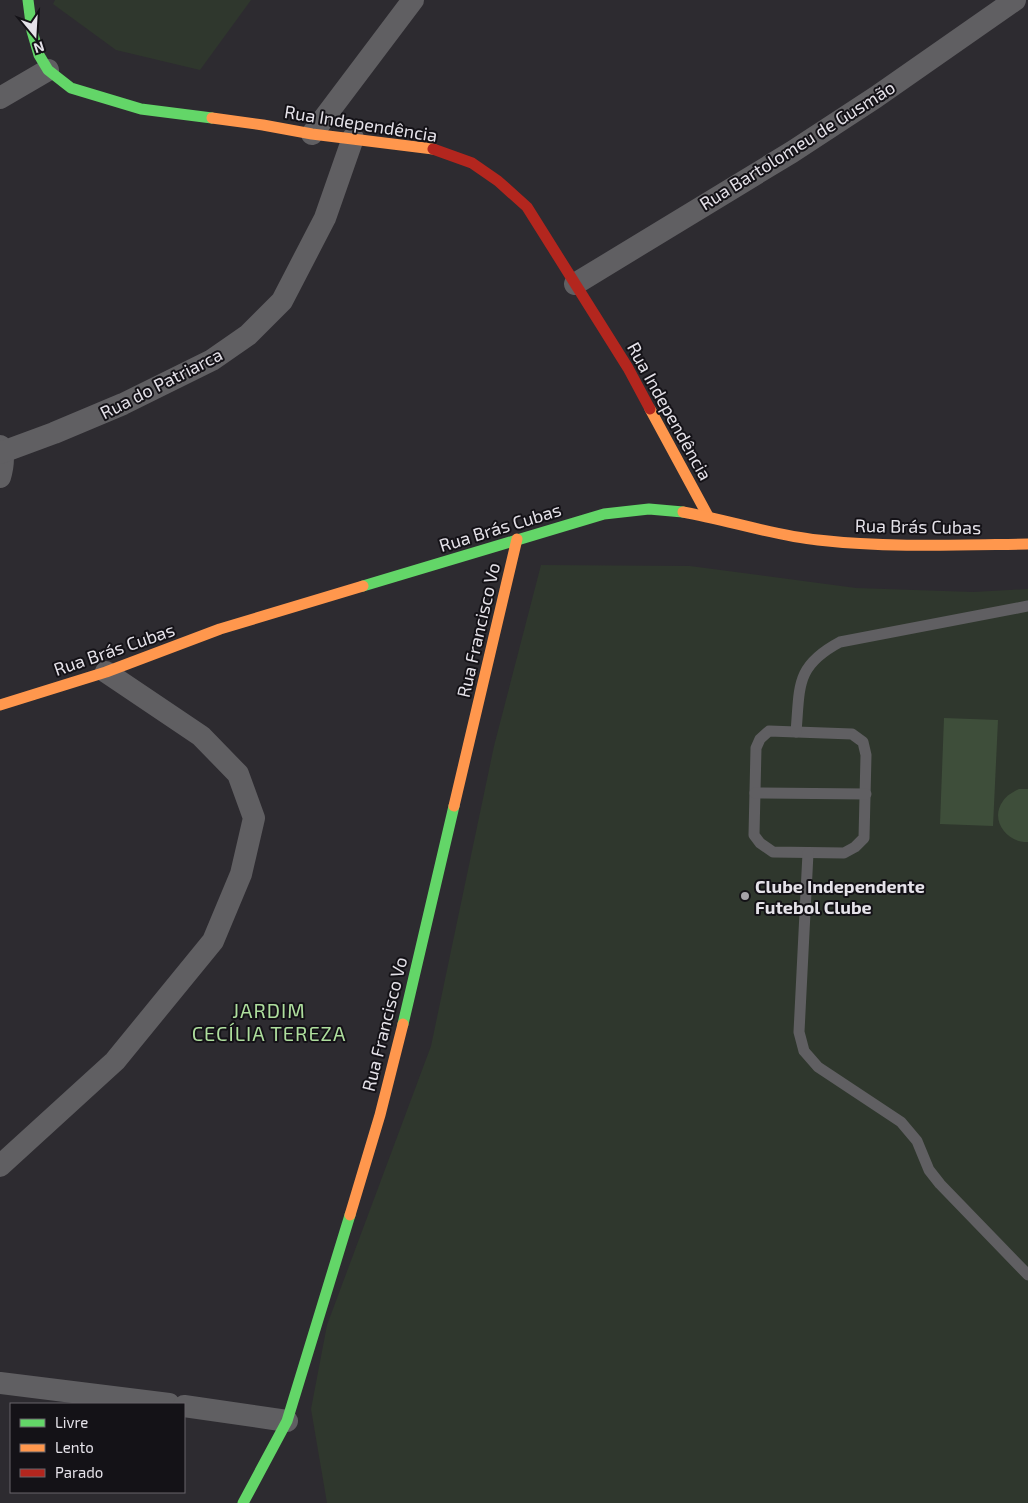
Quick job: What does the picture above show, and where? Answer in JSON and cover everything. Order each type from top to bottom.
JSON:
[{"type":"street","name":"Rua Independência","points":[[28,0],[32,31],[39,55],[48,70],[71,88],[140,109],[263,125],[312,134],[434,149],[472,163],[498,181],[527,207],[628,368],[708,516]]},
{"type":"street","points":[[312,134],[413,0]]},
{"type":"street","name":"Rua Bartolomeu de Gusmão","points":[[575,284],[792,152],[876,97],[1015,0]]},
{"type":"street","points":[[0,98],[48,70]]},
{"type":"street","name":"Rua do Patriarca","points":[[1,450],[54,433],[123,404],[212,360],[248,335],[282,301],[324,218],[353,138]]},
{"type":"street","points":[[0,478],[3,468],[1,450]]},
{"type":"street","name":"Rua Brás Cubas","points":[[0,705],[106,672],[220,629],[604,514],[635,509],[663,510],[708,516],[761,531],[816,540],[903,546],[1028,544]]},
{"type":"street","name":"Rua Francisco Vo","points":[[243,1503],[287,1421],[380,1115],[518,539]]},
{"type":"street","points":[[0,1166],[115,1061],[213,941],[241,874],[254,818],[238,774],[201,736],[106,672]]},
{"type":"street","points":[[0,1383],[160,1403]]},
{"type":"street","points":[[185,1406],[287,1421]]},
{"type":"lane","points":[[796,732],[799,690],[803,674],[823,651],[840,642],[1028,606]]},
{"type":"lane","points":[[768,731],[796,732],[852,734],[863,742],[866,755],[864,838],[855,848],[844,853],[773,852],[760,844],[754,835],[756,748],[760,739],[768,731]]},
{"type":"lane","points":[[755,793],[866,794]]},
{"type":"lane","points":[[808,853],[799,1032],[804,1051],[818,1067],[901,1122],[917,1141],[929,1170],[940,1184],[1028,1275]]},
{"type":"shaded area","points":[[55,0],[251,0],[200,70],[116,50],[53,4]]},
{"type":"shaded area","name":"Clube Independente Futebol Clube","points":[[541,565],[690,566],[856,588],[973,592],[1028,589],[1028,1503],[327,1503],[311,1409],[327,1325],[431,1046],[494,746]]},
{"type":"shaded area","points":[[944,718],[998,720],[993,826],[940,824]]},
{"type":"shaded area","points":[[1019,789],[1028,789],[1028,842],[1013,839],[1002,829],[999,823],[999,808],[1003,801],[1008,795]]},
{"type":"traffic: fast","points":[[28,0],[32,31],[39,55],[48,70],[71,88],[141,109],[212,118]]},
{"type":"traffic: fast","points":[[363,586],[604,514],[649,509],[683,512]]},
{"type":"traffic: fast","points":[[403,1024],[454,806]]},
{"type":"traffic: fast","points":[[243,1503],[287,1421],[350,1215]]},
{"type":"traffic: slow","points":[[212,118],[312,134],[433,149]]},
{"type":"traffic: slow","points":[[650,409],[708,516]]},
{"type":"traffic: slow","points":[[683,512],[784,535],[844,543],[923,545],[1028,544]]},
{"type":"traffic: slow","points":[[454,806],[517,539]]},
{"type":"traffic: slow","points":[[0,705],[106,672],[220,629],[363,586]]},
{"type":"traffic: slow","points":[[350,1215],[380,1115],[403,1024]]},
{"type":"traffic: jam","points":[[433,149],[472,163],[498,181],[527,207],[628,368],[650,409]]},
{"type":"place","name":"Clube Independente Futebol Clube","points":[[745,896]]},
{"type":"district","name":"JARDIM CECÍLIA TEREZA","points":[[269,1022]]}]
